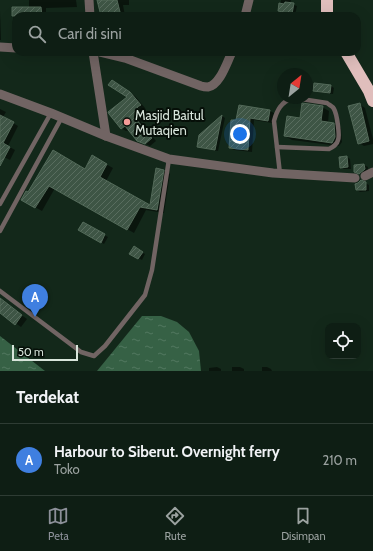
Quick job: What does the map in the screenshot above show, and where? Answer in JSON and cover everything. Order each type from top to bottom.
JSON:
[{"type":"highway","points":[[327,0],[327,12]]},
{"type":"highway","points":[[348,56],[373,101]]},
{"type":"street","points":[[89,0],[90,12]]},
{"type":"street","points":[[246,12],[249,0]]},
{"type":"street","points":[[0,47],[12,48]]},
{"type":"street","points":[[94,56],[106,136]]},
{"type":"street","points":[[117,56],[201,86],[208,87],[215,84],[218,80],[230,56]]},
{"type":"street","points":[[0,94],[62,117],[106,136],[172,159],[280,174],[355,178]]},
{"type":"lane","points":[[277,147],[329,149],[335,146],[340,135],[334,110],[327,103],[313,101]]},
{"type":"lane","points":[[280,174],[274,121],[276,112],[282,104]]},
{"type":"lane","points":[[0,204],[51,113]]},
{"type":"lane","points":[[0,231],[62,117]]},
{"type":"lane","points":[[0,290],[81,352],[94,356],[105,346],[145,295],[152,270],[172,159]]},
{"type":"water","points":[[142,316],[161,316],[177,322],[189,332],[199,351],[201,371],[97,371]]},
{"type":"water","points":[[0,336],[45,371],[0,371]]},
{"type":"building","points":[[97,0],[117,0],[120,12],[100,12]]},
{"type":"building","points":[[285,2],[294,3],[292,12],[278,11],[279,3],[284,4]]},
{"type":"building","points":[[12,7],[41,7],[42,12],[12,12]]},
{"type":"building","name":"Masjid Baitul Mutaqien","points":[[112,80],[130,92],[141,105],[137,107],[142,114],[136,119],[152,138],[145,144],[137,141],[125,126],[121,129],[109,114],[108,112],[127,97],[108,85]]},
{"type":"building","points":[[314,83],[331,85],[330,93],[313,91]]},
{"type":"building","points":[[360,103],[369,141],[358,144],[348,106]]},
{"type":"building","points":[[302,104],[323,106],[321,121],[334,123],[335,137],[332,143],[284,136],[287,116],[300,118]]},
{"type":"building","points":[[239,105],[270,110],[268,121],[250,118],[248,150],[229,148],[231,120],[236,120]]},
{"type":"building","points":[[0,115],[14,122],[3,143],[10,147],[0,166]]},
{"type":"building","points":[[222,115],[215,150],[197,147],[199,135]]},
{"type":"building","points":[[53,150],[85,169],[92,155],[107,164],[100,177],[150,205],[156,168],[164,170],[157,210],[140,207],[127,230],[49,186],[35,208],[21,200],[26,191],[28,192]]},
{"type":"building","points":[[347,156],[348,167],[340,168],[339,157]]},
{"type":"building","points":[[364,164],[365,169],[359,174],[354,172],[354,165]]},
{"type":"building","points":[[361,180],[366,182],[366,190],[356,190],[355,184]]},
{"type":"building","points":[[83,222],[105,234],[101,243],[78,230]]},
{"type":"building","points":[[134,246],[143,252],[138,259],[129,254]]},
{"type":"building","points":[[0,298],[22,315],[15,325],[0,313]]},
{"type":"place","name":"Masjid Baitul Mutaqien","points":[[127,122]]},
{"type":"place","name":"Harbour to Siberut. Overnight ferry","points":[[35,317]]}]
